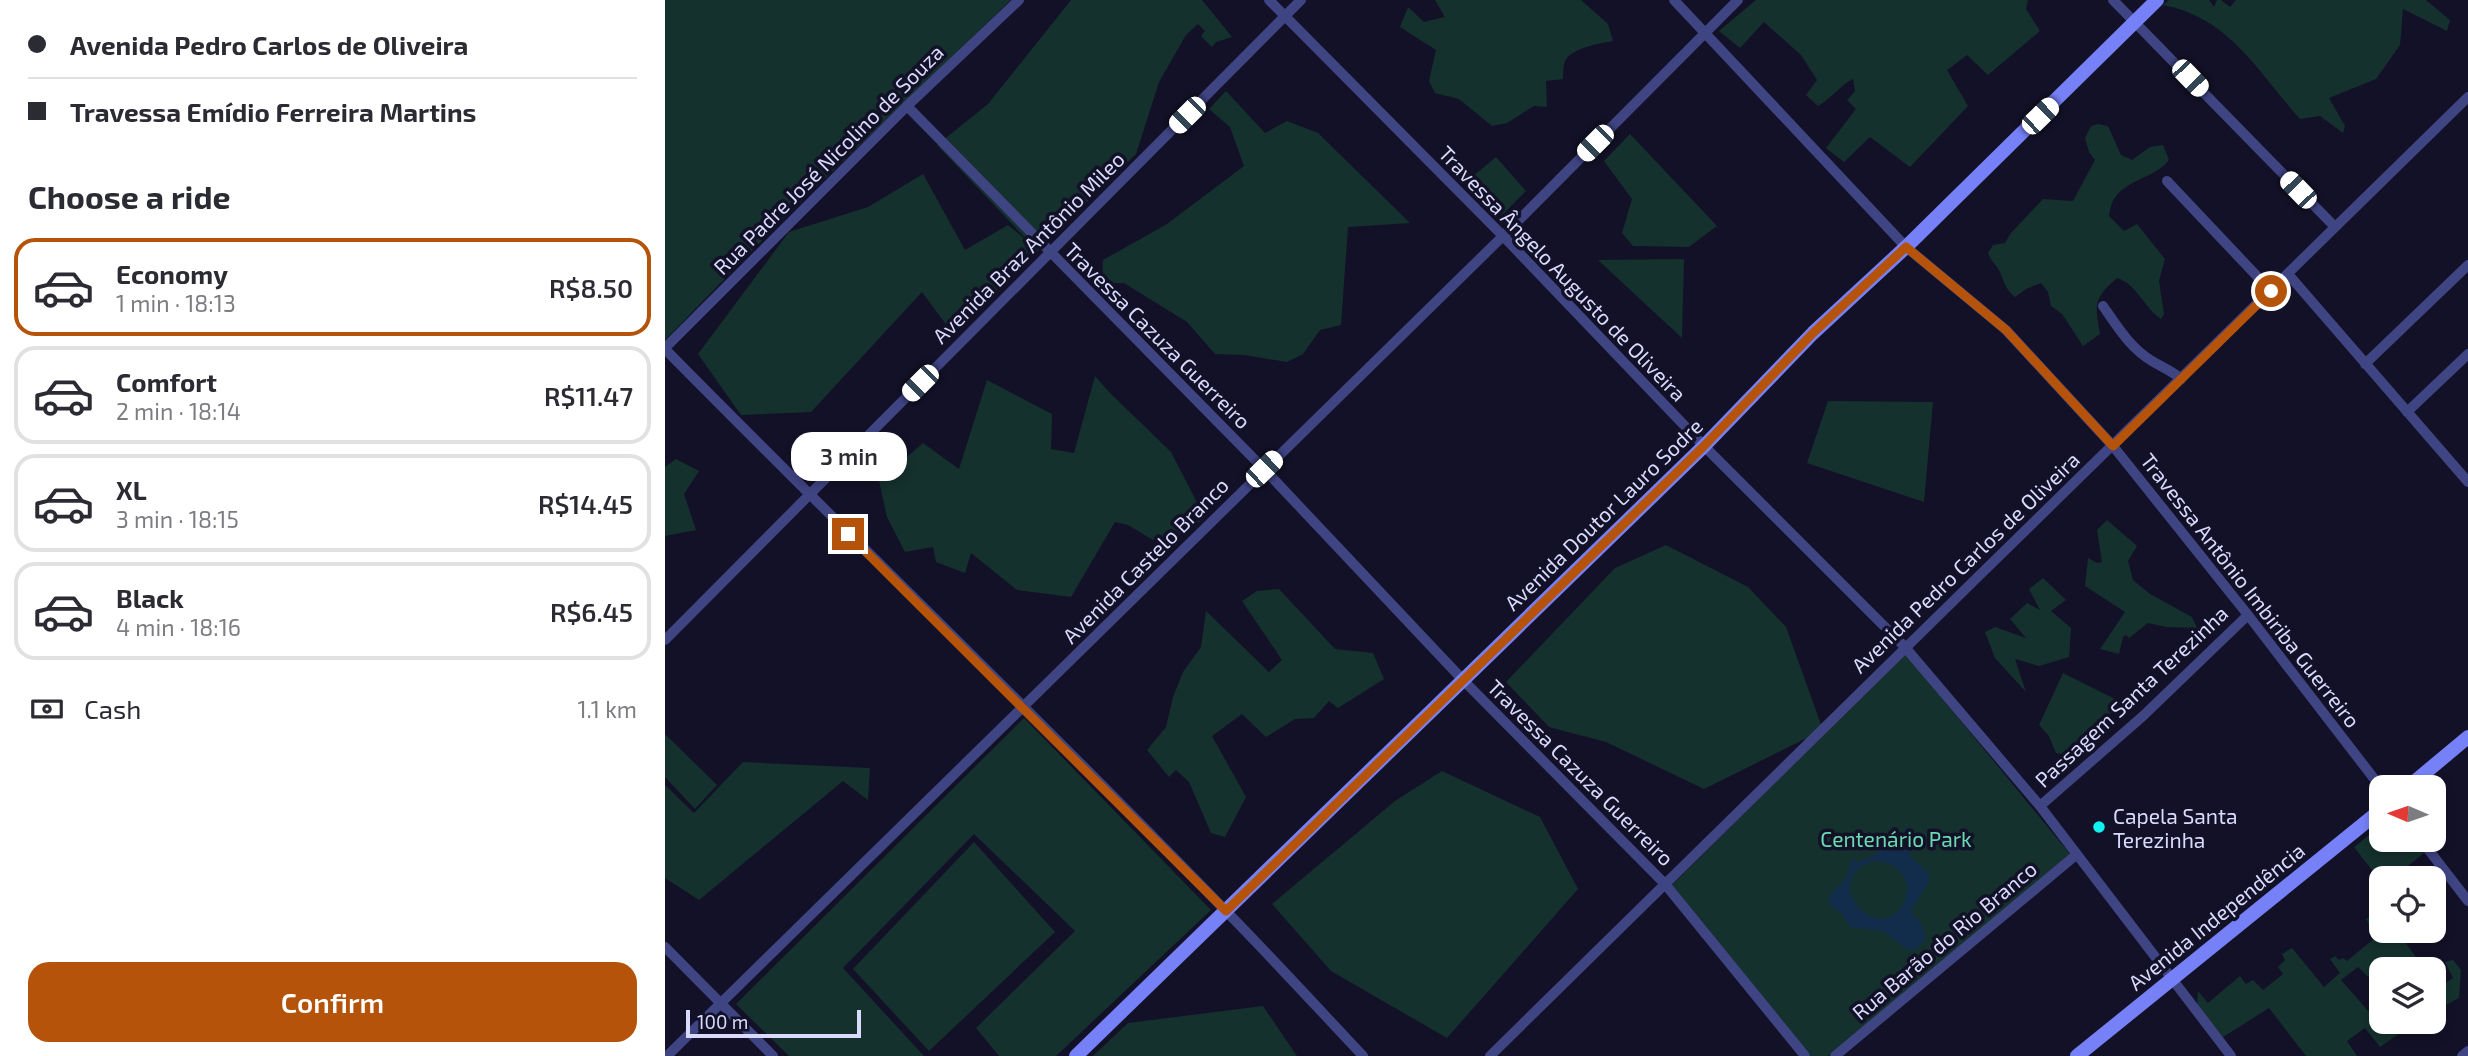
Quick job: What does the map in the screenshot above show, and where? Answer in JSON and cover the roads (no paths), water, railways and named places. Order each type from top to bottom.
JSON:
[{"type":"street","name":"Rua Padre José Nicolino de Souza","points":[[665,348],[907,106],[1019,0]]},
{"type":"street","name":"Travessa Ângelo Augusto de Oliveira","points":[[1269,0],[1503,236],[1704,446],[1904,646],[2041,806],[2231,1056]]},
{"type":"street","name":"Avenida Braz Antônio Mileo","points":[[665,640],[1301,0]]},
{"type":"street","name":"Travessa Antônio Imbiriba Guerreiro","points":[[1674,0],[1906,247],[2006,330],[2113,446],[2371,775]]},
{"type":"street","name":"Avenida Castelo Branco","points":[[667,1056],[1503,236],[1738,0]]},
{"type":"street","points":[[2113,0],[2335,227]]},
{"type":"street","name":"Avenida Doutor Lauro Sodre","points":[[1076,1056],[1704,446],[1813,333],[1906,247],[2157,0]]},
{"type":"street","name":"Avenida Pedro Carlos de Oliveira","points":[[1490,1056],[1823,730],[1904,646],[2113,446],[2468,97]]},
{"type":"street","name":"Travessa Cazuza Guerreiro","points":[[907,106],[1264,469],[1463,680],[1665,884],[1805,1056]]},
{"type":"street","points":[[2167,181],[2271,291]]},
{"type":"street","points":[[2365,364],[2468,265]]},
{"type":"street","points":[[2288,274],[2468,482]]},
{"type":"street","points":[[2103,306],[2126,340],[2151,361],[2166,366],[2181,379]]},
{"type":"street","points":[[665,348],[1226,911],[1363,1056]]},
{"type":"street","points":[[2407,412],[2468,354]]},
{"type":"street","name":"Passagem Santa Terezinha","points":[[2041,806],[2143,716],[2248,615]]},
{"type":"street","points":[[2423,775],[2468,737]]},
{"type":"street","name":"Avenida Independência","points":[[2077,1056],[2369,819]]},
{"type":"street","points":[[2430,852],[2468,901]]},
{"type":"street","name":"Rua Barão do Rio Branco","points":[[1835,1056],[2076,855]]},
{"type":"street","points":[[665,947],[773,1056]]},
{"type":"street","points":[[2462,1056],[2468,1051]]},
{"type":"water","points":[[1907,826],[1922,838],[1908,855],[1929,873],[1929,882],[1910,912],[1920,921],[1926,938],[1916,949],[1909,950],[1882,931],[1850,927],[1842,914],[1829,904],[1831,895],[1847,876],[1852,859],[1858,862],[1873,856],[1886,845],[1893,846]],"holes":[[[1875,861],[1883,862],[1901,873],[1905,879],[1907,894],[1894,915],[1881,919],[1869,915],[1858,906],[1851,894],[1851,881],[1858,870]]]},
{"type":"place","name":"Capela Santa Terezinha","points":[[2099,827]]},
{"type":"park label","name":"Centenário Park","points":[[1896,838]]}]
